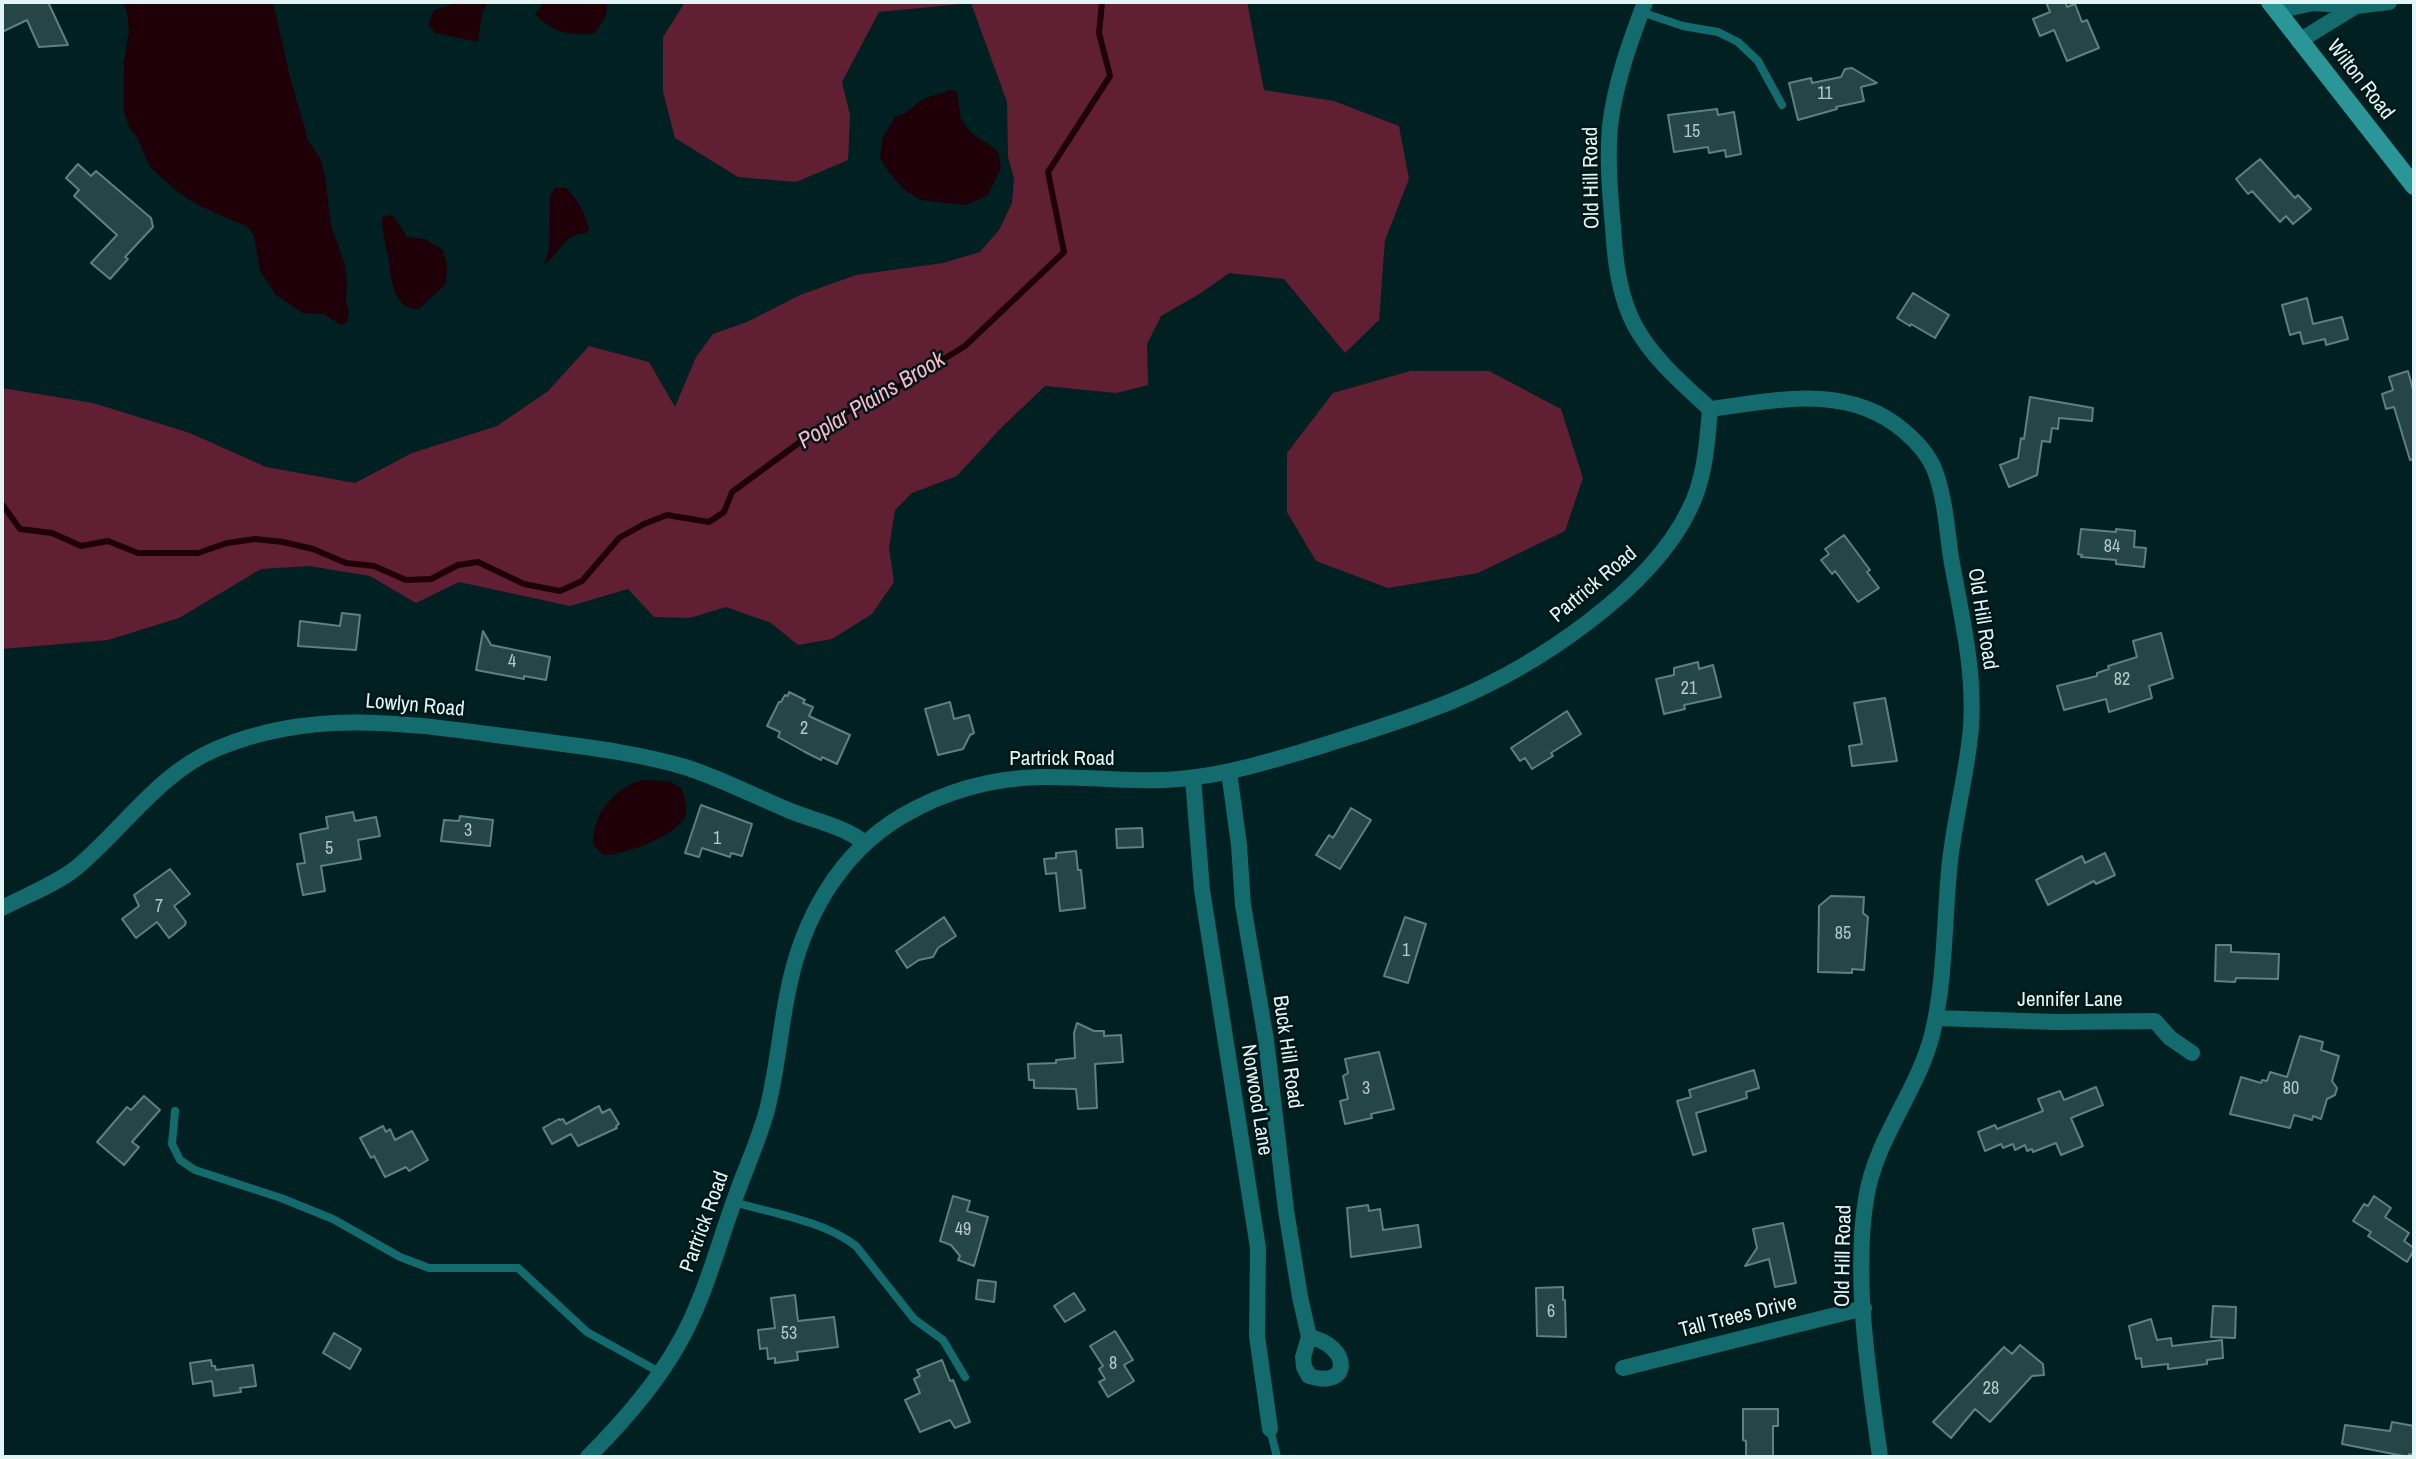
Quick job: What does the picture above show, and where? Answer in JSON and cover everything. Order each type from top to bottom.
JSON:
[{"type":"main road","name":"Wilton Road","points":[[2273,6],[2414,186]]},
{"type":"street","points":[[2273,6],[2313,3],[2356,6],[2389,2]]},
{"type":"street","points":[[2299,41],[2356,6]]},
{"type":"street","name":"Old Hill Road","points":[[1643,7],[1619,81],[1611,123],[1609,162],[1617,268],[1627,307],[1639,333],[1655,356],[1710,410],[1800,397],[1820,398],[1847,402],[1878,414],[1903,430],[1920,447],[1936,473],[1966,643],[1972,696],[1971,730],[1949,869],[1936,1018],[1917,1079],[1881,1147],[1869,1183],[1863,1234],[1864,1308],[1880,1457]]},
{"type":"street","name":"Partrick Road","points":[[588,1457],[634,1408],[661,1373],[697,1306],[768,1106],[788,989],[803,936],[825,891],[865,843],[926,803],[960,789],[985,783],[1042,777],[1141,780],[1193,778],[1229,772],[1396,722],[1455,700],[1514,670],[1584,624],[1646,571],[1678,531],[1695,498],[1702,476],[1710,410]]},
{"type":"street","name":"Lowlyn Road","points":[[2,908],[74,870],[171,776],[192,760],[256,736],[330,722],[412,725],[580,746],[657,759],[689,768],[791,811],[853,833],[865,843]]},
{"type":"street","name":"Buck Hill Road","points":[[1229,772],[1239,845],[1242,905],[1266,1040],[1286,1210],[1300,1297],[1310,1337]]},
{"type":"street","name":"Norwood Lane","points":[[1193,778],[1202,890],[1258,1248],[1257,1336],[1270,1429]]},
{"type":"street","name":"Jennifer Lane","points":[[1936,1018],[2056,1022],[2155,1021],[2170,1038],[2192,1053]]},
{"type":"street","name":"Tall Trees Drive","points":[[1623,1368],[1864,1308]]},
{"type":"lane","points":[[1643,7],[1683,26],[1718,32],[1738,42],[1758,61],[1782,105]]},
{"type":"lane","points":[[174,1111],[172,1144],[180,1160],[195,1170],[281,1198],[320,1214],[366,1236],[400,1257],[429,1268],[517,1268],[587,1332],[661,1373]]},
{"type":"lane","points":[[733,1202],[821,1228],[856,1246],[914,1320],[943,1340],[965,1377]]},
{"type":"lane","points":[[1270,1429],[1277,1457]]},
{"type":"shaded area","points":[[123,2],[273,2],[308,140],[321,160],[325,176],[331,225],[345,265],[349,313],[347,322],[341,325],[324,314],[303,313],[276,295],[260,271],[254,236],[248,227],[200,206],[179,193],[150,167],[124,112],[124,61],[129,31]]},
{"type":"shaded area","points":[[453,2],[488,2],[482,13],[478,42],[435,33],[428,24],[434,10]]},
{"type":"shaded area","points":[[545,2],[607,2],[606,16],[594,34],[562,32],[549,26],[535,14]]},
{"type":"shaded area","points":[[685,2],[1247,2],[1264,90],[1334,101],[1399,126],[1409,179],[1385,240],[1379,320],[1345,353],[1284,279],[1229,273],[1161,316],[1147,344],[1148,385],[1116,393],[1045,386],[957,476],[912,493],[895,510],[889,548],[894,582],[872,614],[832,639],[798,645],[771,623],[726,607],[690,618],[654,617],[628,589],[570,606],[459,582],[416,603],[370,576],[309,566],[261,569],[179,618],[108,640],[2,649],[2,388],[93,403],[190,433],[266,467],[355,483],[412,453],[497,426],[548,391],[589,346],[649,362],[675,407],[696,357],[713,334],[747,322],[800,295],[856,275],[943,263],[980,252],[999,230],[1012,203],[1014,178],[1008,157],[1007,102],[971,3],[879,12],[842,82],[850,115],[848,160],[796,182],[738,177],[675,138],[663,92],[663,37]]},
{"type":"shaded area","points":[[949,90],[957,92],[961,119],[971,133],[999,154],[1001,168],[988,195],[966,205],[920,200],[905,190],[880,158],[882,139],[895,117],[926,98]]},
{"type":"shaded area","points":[[555,188],[566,188],[570,192],[589,229],[587,233],[573,236],[544,264],[549,249],[550,196]]},
{"type":"shaded area","points":[[393,215],[407,237],[425,239],[443,250],[447,266],[446,284],[419,309],[403,304],[394,290],[382,217]]},
{"type":"shaded area","points":[[1410,371],[1489,371],[1561,409],[1583,478],[1565,531],[1478,573],[1388,588],[1316,561],[1287,512],[1287,453],[1333,393]]},
{"type":"shaded area","points":[[644,780],[669,781],[682,789],[685,816],[672,830],[649,843],[623,852],[603,855],[593,844],[596,823],[601,813],[607,803],[624,788]]},
{"type":"building","points":[[2,2],[48,2],[68,45],[39,47],[27,20],[2,32]]},
{"type":"building","points":[[2046,2],[2065,2],[2067,7],[2075,4],[2082,22],[2087,20],[2099,48],[2067,61],[2054,30],[2040,36],[2033,19],[2050,12]]},
{"type":"building","points":[[1852,68],[1877,83],[1861,87],[1864,101],[1798,120],[1789,83],[1811,78],[1812,83],[1841,77],[1845,69]]},
{"type":"building","points":[[1717,109],[1718,115],[1734,112],[1741,154],[1726,157],[1725,150],[1709,153],[1708,147],[1674,152],[1668,115]]},
{"type":"building","points":[[2260,159],[2295,198],[2298,195],[2311,209],[2293,224],[2286,216],[2280,222],[2252,191],[2248,194],[2236,179]]},
{"type":"building","points":[[78,164],[91,176],[96,171],[151,218],[153,227],[125,257],[128,259],[110,279],[91,263],[117,235],[74,196],[79,190],[66,178]]},
{"type":"building","points":[[1913,293],[1949,315],[1935,338],[1897,318]]},
{"type":"building","points":[[2307,298],[2313,324],[2342,317],[2348,339],[2326,345],[2325,339],[2303,344],[2300,332],[2290,335],[2282,305]]},
{"type":"building","points":[[2408,371],[2414,393],[2414,459],[2410,460],[2394,407],[2386,409],[2382,394],[2393,390],[2389,377]]},
{"type":"building","points":[[2030,397],[2093,408],[2092,421],[2059,418],[2058,429],[2052,428],[2050,442],[2042,441],[2037,475],[2009,487],[2000,465],[2018,458],[2021,438],[2024,439]]},
{"type":"building","points":[[2081,529],[2135,531],[2134,547],[2146,548],[2144,567],[2116,564],[2116,560],[2081,557],[2082,555],[2078,554]]},
{"type":"building","points":[[1844,535],[1870,570],[1867,572],[1879,588],[1858,602],[1835,571],[1832,574],[1821,560],[1829,554],[1825,549]]},
{"type":"building","points":[[342,613],[360,615],[356,650],[298,646],[300,621],[340,626]]},
{"type":"building","points":[[483,631],[491,645],[550,657],[546,680],[524,676],[524,679],[476,670]]},
{"type":"building","points":[[2161,633],[2173,678],[2149,686],[2152,698],[2109,712],[2106,699],[2064,710],[2057,686],[2097,676],[2097,673],[2109,669],[2108,666],[2137,657],[2133,641]]},
{"type":"building","points":[[1698,662],[1699,669],[1713,665],[1721,697],[1684,705],[1685,709],[1664,714],[1656,679],[1674,675],[1674,668]]},
{"type":"building","points":[[789,692],[813,707],[809,716],[850,735],[837,764],[805,752],[778,737],[780,732],[767,726],[779,702],[785,695],[788,696]]},
{"type":"building","points":[[1885,698],[1897,761],[1852,766],[1849,746],[1862,744],[1854,703]]},
{"type":"building","points":[[950,702],[954,719],[969,715],[974,733],[970,735],[963,749],[938,755],[925,709]]},
{"type":"building","points":[[1567,711],[1581,734],[1532,769],[1525,758],[1520,761],[1511,748]]},
{"type":"building","points":[[701,805],[752,824],[742,856],[731,853],[730,857],[702,848],[699,857],[685,853]]},
{"type":"building","points":[[1351,808],[1371,820],[1340,869],[1316,855],[1329,835],[1333,838]]},
{"type":"building","points":[[353,812],[355,821],[376,817],[380,836],[358,840],[361,859],[321,866],[325,891],[303,895],[297,864],[305,863],[300,834],[328,828],[326,817]]},
{"type":"building","points":[[460,816],[493,820],[490,846],[441,841],[444,820],[459,821]]},
{"type":"building","points":[[1142,828],[1143,847],[1117,848],[1116,829]]},
{"type":"building","points":[[1076,851],[1085,908],[1060,911],[1056,873],[1046,874],[1044,859],[1056,858],[1056,853]]},
{"type":"building","points":[[2105,853],[2115,875],[2096,884],[2094,881],[2048,905],[2036,880],[2082,856],[2085,863]]},
{"type":"building","points":[[170,869],[190,894],[174,906],[186,922],[185,925],[169,938],[157,922],[136,938],[122,919],[139,906],[134,895]]},
{"type":"building","points":[[1831,896],[1864,897],[1863,913],[1868,917],[1864,970],[1852,969],[1852,973],[1818,972],[1819,906]]},
{"type":"building","points":[[944,917],[956,936],[938,948],[933,957],[919,960],[907,968],[896,951]]},
{"type":"building","points":[[1405,917],[1426,924],[1408,983],[1384,976]]},
{"type":"building","points":[[2216,945],[2231,945],[2231,952],[2279,954],[2278,979],[2236,978],[2235,982],[2215,981]]},
{"type":"building","points":[[1077,1023],[1094,1031],[1104,1031],[1104,1036],[1121,1035],[1123,1062],[1095,1064],[1097,1108],[1078,1109],[1076,1089],[1034,1088],[1034,1080],[1029,1080],[1028,1064],[1056,1063],[1056,1060],[1075,1058],[1074,1033]]},
{"type":"building","points":[[2300,1036],[2323,1042],[2321,1050],[2339,1056],[2332,1081],[2337,1088],[2335,1095],[2327,1099],[2321,1119],[2313,1116],[2312,1120],[2294,1115],[2290,1128],[2230,1114],[2241,1077],[2261,1083],[2262,1080],[2267,1081],[2270,1072],[2287,1077]]},
{"type":"building","points":[[1379,1052],[1394,1109],[1371,1114],[1372,1118],[1345,1124],[1340,1101],[1348,1099],[1343,1076],[1348,1073],[1345,1059]]},
{"type":"building","points":[[1754,1070],[1759,1088],[1746,1092],[1747,1098],[1696,1113],[1706,1151],[1693,1155],[1677,1101],[1691,1097],[1689,1090]]},
{"type":"building","points":[[2096,1087],[2103,1105],[2071,1118],[2083,1146],[2061,1155],[2056,1143],[2033,1152],[2032,1149],[2027,1151],[2025,1145],[2015,1150],[2013,1144],[2003,1148],[2001,1144],[1985,1151],[1978,1132],[1995,1125],[1997,1129],[2043,1111],[2038,1099],[2060,1091],[2064,1100]]},
{"type":"building","points":[[144,1096],[160,1110],[132,1142],[139,1147],[124,1165],[97,1142],[127,1107],[131,1110]]},
{"type":"building","points":[[599,1106],[602,1113],[610,1109],[619,1124],[617,1128],[578,1146],[571,1134],[552,1144],[543,1128],[559,1119],[563,1119],[566,1124]]},
{"type":"building","points":[[383,1126],[386,1132],[390,1129],[395,1140],[412,1131],[428,1160],[409,1171],[406,1167],[385,1177],[360,1138]]},
{"type":"building","points":[[953,1196],[970,1201],[967,1211],[988,1217],[974,1266],[958,1260],[960,1256],[951,1245],[940,1241]]},
{"type":"building","points":[[2374,1196],[2391,1208],[2385,1217],[2409,1233],[2404,1241],[2414,1250],[2407,1262],[2368,1236],[2371,1232],[2353,1221],[2364,1204],[2368,1206]]},
{"type":"building","points":[[1368,1205],[1369,1211],[1380,1209],[1383,1230],[1418,1225],[1421,1247],[1351,1257],[1347,1208]]},
{"type":"building","points":[[1783,1223],[1796,1283],[1775,1287],[1769,1259],[1745,1266],[1757,1248],[1753,1229]]},
{"type":"building","points":[[978,1280],[996,1282],[994,1302],[976,1299]]},
{"type":"building","points":[[1563,1287],[1566,1337],[1537,1336],[1536,1288]]},
{"type":"building","points":[[1074,1293],[1085,1310],[1065,1322],[1054,1306]]},
{"type":"building","points":[[795,1295],[798,1321],[834,1317],[838,1347],[797,1352],[798,1360],[775,1363],[775,1358],[768,1359],[767,1348],[760,1349],[758,1330],[775,1328],[771,1298]]},
{"type":"building","points":[[2213,1306],[2236,1307],[2235,1338],[2211,1337]]},
{"type":"building","points":[[2151,1319],[2157,1340],[2171,1338],[2172,1346],[2222,1340],[2223,1358],[2207,1360],[2207,1364],[2168,1369],[2168,1364],[2142,1367],[2141,1358],[2136,1359],[2129,1326]]},
{"type":"building","points":[[1115,1331],[1133,1360],[1124,1365],[1134,1381],[1108,1397],[1099,1382],[1105,1379],[1099,1369],[1103,1366],[1090,1346]]},
{"type":"building","points":[[334,1333],[361,1349],[350,1369],[323,1353]]},
{"type":"building","points":[[2020,1345],[2043,1364],[2044,1375],[2032,1376],[1990,1422],[1975,1409],[1951,1438],[1933,1422],[2004,1347],[2012,1354]]},
{"type":"building","points":[[211,1360],[216,1370],[253,1365],[256,1386],[240,1388],[241,1392],[214,1396],[212,1381],[193,1384],[190,1363]]},
{"type":"building","points":[[942,1360],[970,1422],[955,1428],[950,1420],[920,1432],[905,1400],[920,1393],[914,1379],[920,1376],[917,1370]]},
{"type":"building","points":[[1743,1409],[1778,1409],[1778,1426],[1773,1426],[1773,1457],[1746,1457]]},
{"type":"building","points":[[2392,1422],[2414,1426],[2414,1455],[2409,1454],[2409,1457],[2342,1444],[2345,1425],[2390,1431]]},
{"type":"waterway","name":"Poplar Plains Brook","points":[[2,504],[20,529],[52,533],[81,546],[108,541],[138,553],[198,553],[227,543],[255,539],[313,549],[346,563],[374,566],[406,580],[431,579],[458,565],[478,562],[524,584],[560,591],[582,581],[619,538],[644,524],[667,515],[709,522],[724,512],[732,492],[830,420],[895,389],[965,346],[1064,252],[1048,172],[1110,76],[1099,33],[1102,2]]}]
